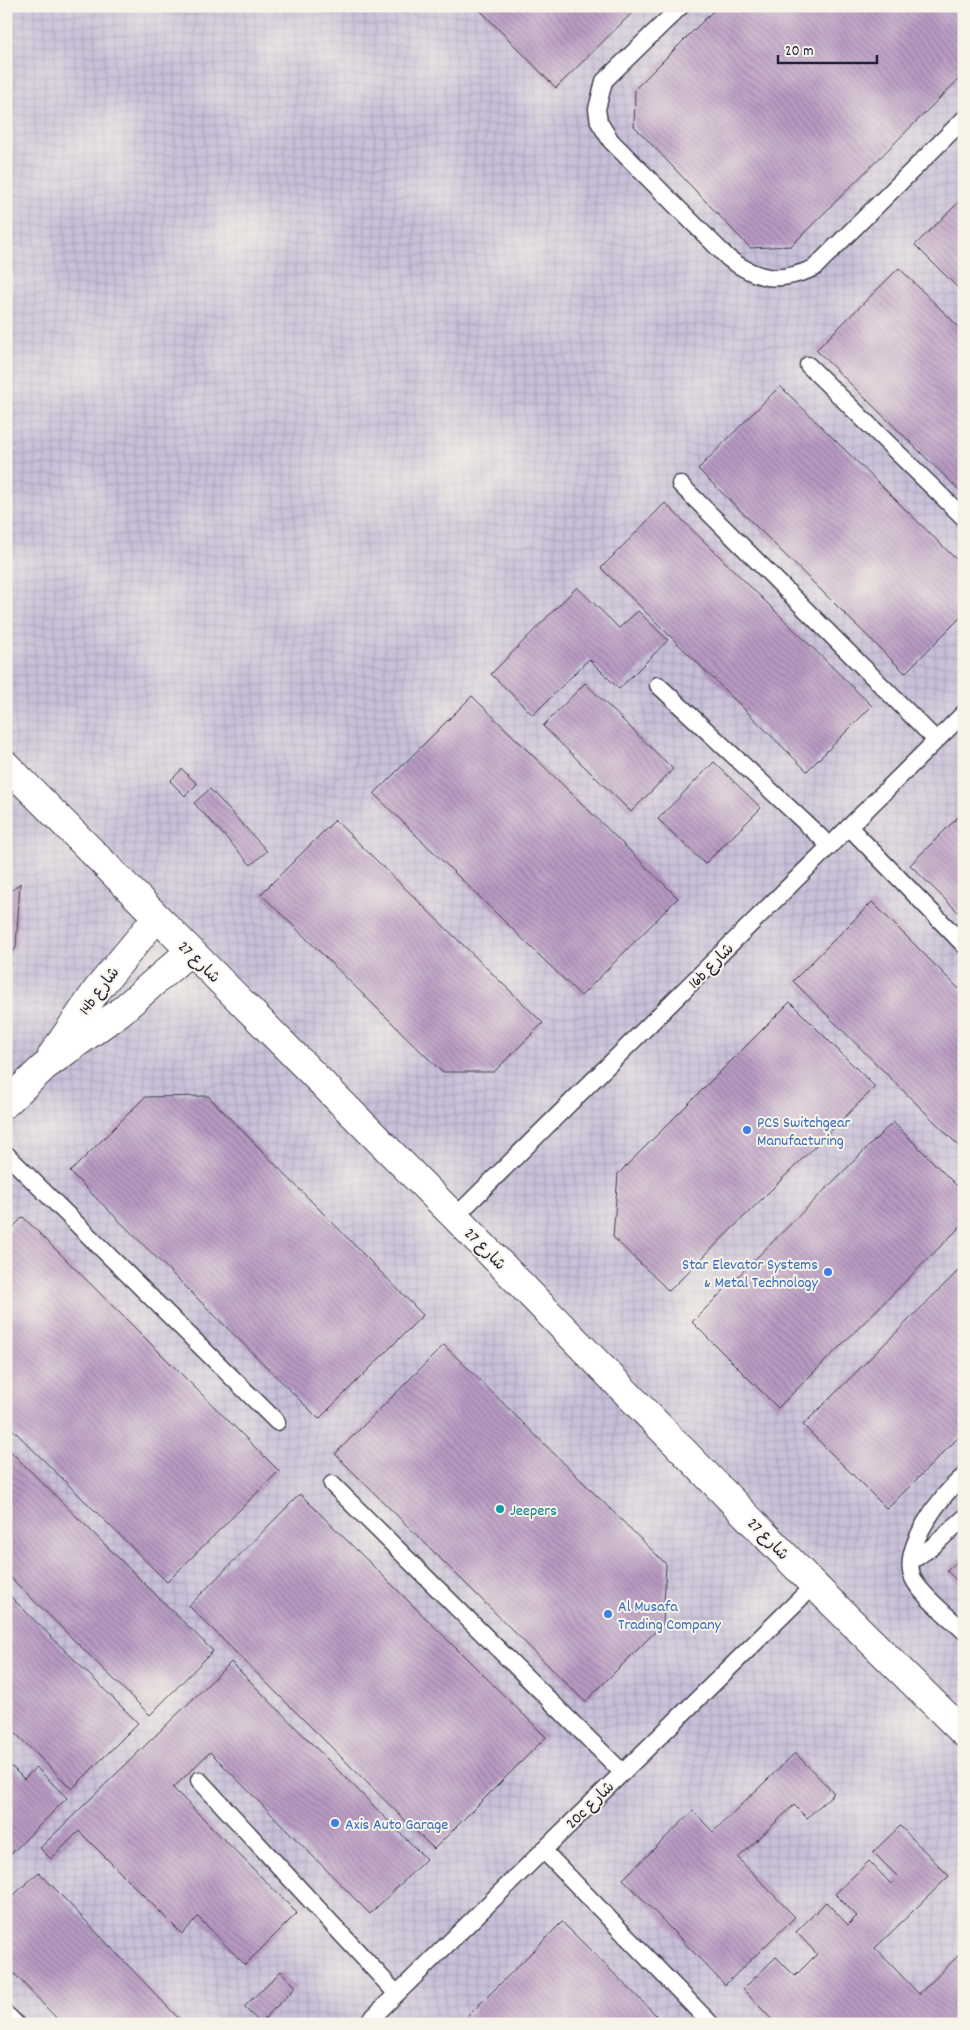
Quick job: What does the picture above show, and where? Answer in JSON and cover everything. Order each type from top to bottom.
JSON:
[{"type":"street","name":"شارع 27","points":[[6,766],[455,1217],[814,1585],[964,1733]]},
{"type":"street","name":"14b شارع","points":[[44,1067],[97,990],[157,917]]},
{"type":"street","name":"14b شارع","points":[[6,1103],[44,1067],[120,1012],[190,951]]},
{"type":"lane","points":[[681,6],[604,81],[597,109],[599,122],[611,141],[728,258],[745,271],[763,277],[778,277],[795,276],[814,268],[964,119]]},
{"type":"lane","points":[[808,365],[964,518]]},
{"type":"lane","points":[[680,484],[936,740]]},
{"type":"lane","points":[[658,685],[830,846]]},
{"type":"lane","name":"16b شارع","points":[[455,1217],[964,713]]},
{"type":"lane","points":[[848,827],[964,945]]},
{"type":"lane","points":[[6,1154],[277,1422]]},
{"type":"lane","points":[[964,1476],[940,1500],[927,1519],[910,1561],[912,1578],[917,1586],[964,1631]]},
{"type":"lane","points":[[332,1484],[622,1772]]},
{"type":"lane","points":[[910,1561],[932,1547],[964,1518]]},
{"type":"lane","name":"20c شارع","points":[[366,2024],[814,1585]]},
{"type":"lane","points":[[199,1780],[396,1993]]},
{"type":"lane","points":[[542,1850],[711,2024]]},
{"type":"shaded area","points":[[6,6],[964,6],[964,2024],[6,2024]]},
{"type":"building","points":[[480,6],[639,6],[556,88],[478,8]]},
{"type":"building","points":[[718,6],[964,6],[964,74],[791,246],[750,248],[634,126],[635,89]]},
{"type":"building","points":[[964,197],[964,294],[915,245]]},
{"type":"building","points":[[899,268],[964,332],[964,495],[816,350]]},
{"type":"building","points":[[780,386],[964,567],[964,614],[905,673],[698,469]]},
{"type":"building","points":[[665,503],[872,706],[807,771],[601,568]]},
{"type":"building","points":[[577,587],[619,628],[638,611],[668,640],[619,689],[589,659],[533,715],[491,674]]},
{"type":"building","points":[[585,683],[673,769],[631,812],[543,726]]},
{"type":"building","points":[[472,696],[678,898],[581,996],[374,794]]},
{"type":"building","points":[[714,762],[761,808],[705,864],[658,819]]},
{"type":"building","points":[[182,769],[197,784],[185,796],[170,781]]},
{"type":"building","points":[[210,789],[267,851],[251,865],[194,803]]},
{"type":"building","points":[[964,811],[964,918],[910,865]]},
{"type":"building","points":[[335,820],[543,1023],[494,1072],[442,1072],[261,894]]},
{"type":"building","points":[[20,883],[16,948],[6,958],[6,896]]},
{"type":"building","points":[[872,902],[964,994],[964,1151],[793,981]]},
{"type":"building","name":"PCS Switchgear Manufacturing","points":[[790,1002],[875,1087],[669,1291],[613,1237],[618,1174]]},
{"type":"building","points":[[208,1096],[423,1315],[319,1419],[70,1172],[145,1097]]},
{"type":"building","name":"Star Elevator Systems & Metal Technology","points":[[893,1122],[964,1193],[964,1223],[778,1408],[692,1322]]},
{"type":"building","points":[[23,1217],[279,1471],[167,1582],[6,1423],[6,1234]]},
{"type":"building","points":[[964,1265],[964,1432],[887,1509],[803,1425]]},
{"type":"building","name":"Jeepers","points":[[444,1345],[666,1564],[663,1624],[585,1702],[335,1454]]},
{"type":"building","points":[[6,1447],[213,1651],[150,1715],[6,1573]]},
{"type":"building","points":[[300,1494],[546,1737],[434,1849],[189,1606]]},
{"type":"building","points":[[964,1555],[964,1588],[947,1571]]},
{"type":"building","points":[[6,1592],[138,1723],[72,1789],[6,1724]]},
{"type":"building","name":"Axis Auto Garage","points":[[231,1662],[426,1859],[370,1914],[210,1752],[173,1788],[297,1913],[245,1965],[198,1917],[182,1934],[79,1831],[51,1859],[40,1848]]},
{"type":"building","points":[[795,1753],[834,1793],[807,1818],[794,1805],[738,1858],[795,1917],[725,1985],[623,1879],[693,1811],[713,1832]]},
{"type":"building","points":[[6,1761],[24,1779],[36,1767],[67,1798],[6,1859]]},
{"type":"building","points":[[900,1826],[949,1876],[875,1948],[919,1994],[964,1950],[964,2024],[776,2024],[743,1989],[776,1957],[795,1976],[817,1954],[796,1932],[826,1902],[848,1925],[857,1916],[835,1894],[869,1861],[891,1884],[898,1877],[873,1852]]},
{"type":"building","points":[[39,1872],[184,2024],[62,2024],[6,1965],[6,1902]]},
{"type":"building","points":[[562,1922],[665,2024],[460,2024]]},
{"type":"building","points":[[281,1971],[296,1987],[260,2023],[244,2007]]},
{"type":"place","name":"PCS Switchgear Manufacturing","points":[[747,1130]]},
{"type":"place","name":"Star Elevator Systems & Metal Technology","points":[[828,1272]]},
{"type":"place","name":"Jeepers","points":[[500,1509]]},
{"type":"place","name":"Al Musafa Trading Company","points":[[608,1614]]},
{"type":"place","name":"Axis Auto Garage","points":[[335,1823]]}]
